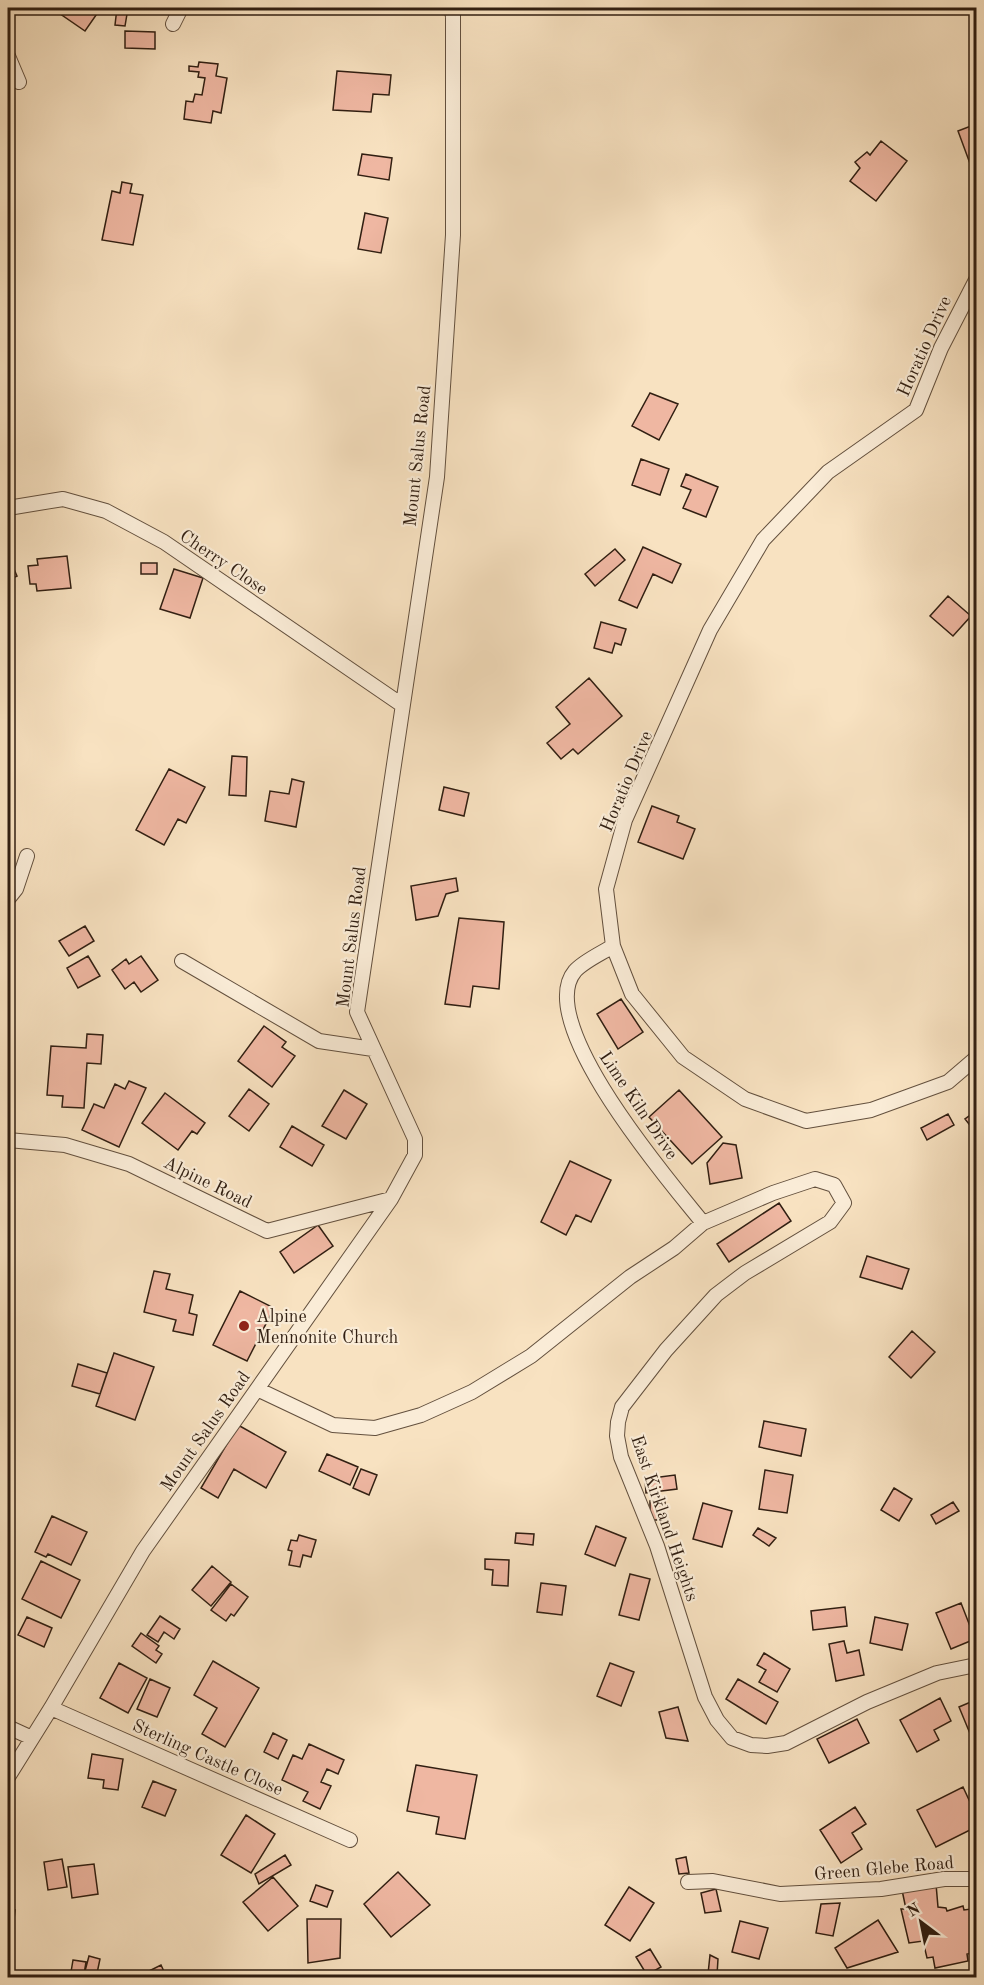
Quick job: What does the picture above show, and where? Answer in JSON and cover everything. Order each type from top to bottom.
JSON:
[{"type":"street","points":[[173,24],[181,8]]},
{"type":"street","name":"Mount Salus Road","points":[[8,1777],[143,1551],[392,1199],[415,1155],[415,1139],[357,1012],[438,454],[453,235],[453,16],[451,8]]},
{"type":"street","points":[[8,56],[19,82]]},
{"type":"street","name":"Horatio Drive","points":[[976,280],[941,348],[916,410],[828,472],[763,540],[710,630],[625,820],[606,889],[613,946],[632,994],[683,1057],[745,1099],[806,1121],[871,1110],[948,1082],[976,1058]]},
{"type":"street","name":"Cherry Close","points":[[8,508],[63,499],[106,511],[164,542],[402,705]]},
{"type":"street","points":[[8,899],[16,889],[27,856]]},
{"type":"street","name":"Lime Kiln Drive","points":[[613,946],[575,972],[568,992],[573,1025],[584,1059],[623,1120],[703,1223]]},
{"type":"street","points":[[182,961],[319,1041],[373,1049]]},
{"type":"street","name":"Alpine Road","points":[[8,1140],[65,1146],[129,1164],[267,1231],[392,1199]]},
{"type":"street","name":"East Kirkland Heights","points":[[257,1389],[333,1425],[375,1428],[421,1415],[472,1392],[531,1356],[630,1277],[674,1248],[703,1223],[773,1193],[815,1179],[834,1185],[844,1203],[830,1222],[745,1273],[716,1294],[666,1350],[622,1407],[617,1436],[621,1457],[657,1546],[705,1697],[717,1720],[732,1738],[751,1745],[786,1743],[867,1702],[937,1673],[976,1665]]},
{"type":"street","name":"Sterling Castle Close","points":[[51,1708],[350,1840]]},
{"type":"street","points":[[8,1727],[32,1738]]},
{"type":"street","name":"Green Glebe Road","points":[[688,1882],[713,1881],[780,1894],[881,1890],[944,1879],[976,1879]]},
{"type":"building","points":[[58,8],[101,8],[85,31],[56,11]]},
{"type":"building","points":[[117,8],[128,8],[125,26],[115,25]]},
{"type":"building","points":[[125,31],[155,32],[155,49],[125,48]]},
{"type":"building","points":[[199,62],[218,64],[216,76],[227,78],[221,113],[213,111],[211,123],[184,119],[186,101],[193,102],[195,94],[202,95],[205,78],[198,77],[199,72],[189,71],[189,66],[198,67]]},
{"type":"building","points":[[337,71],[391,75],[389,95],[373,94],[371,112],[333,110]]},
{"type":"building","points":[[976,124],[976,167],[972,169],[958,131]]},
{"type":"building","points":[[881,141],[907,161],[876,201],[850,181],[860,168],[855,162],[867,152],[870,155]]},
{"type":"building","points":[[362,154],[392,158],[389,180],[358,175]]},
{"type":"building","points":[[122,182],[132,184],[130,193],[143,195],[133,245],[102,240],[112,191],[120,193]]},
{"type":"building","points":[[365,213],[388,218],[381,253],[358,249]]},
{"type":"building","points":[[650,393],[678,404],[659,440],[632,426]]},
{"type":"building","points":[[641,459],[669,469],[660,495],[632,485]]},
{"type":"building","points":[[686,474],[718,487],[706,517],[683,508],[691,490],[681,486]]},
{"type":"building","points":[[643,547],[681,564],[672,583],[653,574],[637,608],[619,600]]},
{"type":"building","points":[[615,549],[625,560],[595,586],[585,574]]},
{"type":"building","points":[[8,555],[17,576],[8,580]]},
{"type":"building","points":[[67,556],[71,588],[37,591],[36,584],[30,584],[28,566],[38,565],[37,559]]},
{"type":"building","points":[[141,563],[157,563],[157,574],[141,574]]},
{"type":"building","points":[[174,569],[203,578],[190,618],[160,609]]},
{"type":"building","points":[[948,596],[971,616],[953,636],[930,616]]},
{"type":"building","points":[[601,622],[626,629],[621,645],[615,643],[612,653],[594,648]]},
{"type":"building","points":[[589,678],[622,716],[578,754],[573,749],[561,759],[547,743],[570,724],[556,707]]},
{"type":"building","points":[[232,756],[247,757],[246,796],[229,795]]},
{"type":"building","points":[[169,769],[205,787],[186,823],[178,819],[164,845],[136,830]]},
{"type":"building","points":[[292,779],[304,782],[296,827],[265,821],[270,791],[289,794]]},
{"type":"building","points":[[444,787],[469,793],[464,816],[439,810]]},
{"type":"building","points":[[652,806],[679,816],[677,822],[695,829],[683,859],[638,842]]},
{"type":"building","points":[[456,878],[458,891],[446,894],[438,916],[416,920],[411,886]]},
{"type":"building","points":[[459,918],[504,922],[499,989],[473,986],[470,1007],[445,1004]]},
{"type":"building","points":[[85,926],[94,941],[69,956],[59,941]]},
{"type":"building","points":[[88,956],[100,976],[78,988],[67,968]]},
{"type":"building","points":[[141,956],[158,980],[141,992],[134,982],[125,989],[112,970],[126,959],[129,964]]},
{"type":"building","points":[[621,999],[643,1032],[618,1049],[597,1014]]},
{"type":"building","points":[[264,1026],[286,1042],[282,1047],[295,1056],[272,1087],[238,1061]]},
{"type":"building","points":[[87,1034],[103,1035],[101,1064],[87,1063],[84,1108],[62,1107],[63,1096],[47,1095],[51,1046],[86,1048]]},
{"type":"building","points":[[129,1081],[146,1088],[119,1147],[82,1130],[94,1104],[104,1108],[115,1084],[125,1089]]},
{"type":"building","points":[[249,1089],[269,1104],[249,1131],[229,1116]]},
{"type":"building","points":[[344,1090],[367,1104],[346,1139],[322,1126]]},
{"type":"building","points":[[679,1090],[722,1137],[692,1164],[649,1117]]},
{"type":"building","points":[[165,1093],[205,1123],[197,1134],[192,1131],[178,1150],[142,1123]]},
{"type":"building","points":[[976,1111],[976,1133],[965,1119]]},
{"type":"building","points":[[948,1114],[954,1125],[927,1140],[921,1128]]},
{"type":"building","points":[[292,1126],[324,1145],[312,1166],[280,1147]]},
{"type":"building","points":[[723,1143],[736,1145],[742,1178],[710,1184],[707,1163]]},
{"type":"building","points":[[570,1161],[611,1180],[591,1222],[576,1215],[566,1235],[541,1222]]},
{"type":"building","points":[[779,1203],[791,1221],[729,1262],[717,1244]]},
{"type":"building","points":[[318,1225],[333,1246],[294,1273],[280,1252]]},
{"type":"building","points":[[867,1256],[909,1269],[902,1289],[860,1277]]},
{"type":"building","points":[[154,1271],[170,1274],[166,1289],[193,1295],[189,1313],[197,1315],[193,1335],[173,1331],[176,1320],[144,1312]]},
{"type":"building","name":"Alpine Mennonite Church","points":[[240,1291],[274,1308],[247,1361],[213,1345]]},
{"type":"building","points":[[912,1331],[935,1352],[911,1378],[889,1357]]},
{"type":"building","points":[[114,1353],[154,1367],[135,1420],[96,1406]]},
{"type":"building","points":[[78,1364],[107,1373],[100,1394],[72,1386]]},
{"type":"building","points":[[764,1421],[806,1429],[801,1456],[759,1447]]},
{"type":"building","points":[[238,1425],[286,1452],[266,1488],[234,1469],[218,1498],[201,1488]]},
{"type":"building","points":[[327,1454],[358,1467],[350,1485],[319,1471]]},
{"type":"building","points":[[361,1469],[377,1475],[369,1495],[353,1488]]},
{"type":"building","points":[[765,1470],[793,1475],[787,1513],[759,1509]]},
{"type":"building","points":[[675,1475],[677,1489],[646,1493],[645,1479]]},
{"type":"building","points":[[894,1488],[912,1499],[899,1521],[881,1510]]},
{"type":"building","points":[[665,1500],[665,1520],[650,1520],[650,1501]]},
{"type":"building","points":[[953,1502],[959,1511],[936,1524],[931,1515]]},
{"type":"building","points":[[703,1503],[732,1511],[722,1547],[693,1539]]},
{"type":"building","points":[[52,1516],[87,1532],[71,1565],[48,1554],[46,1557],[35,1552]]},
{"type":"building","points":[[596,1526],[626,1538],[615,1566],[585,1554]]},
{"type":"building","points":[[758,1528],[776,1538],[769,1546],[753,1535]]},
{"type":"building","points":[[516,1533],[534,1534],[533,1545],[515,1543]]},
{"type":"building","points":[[299,1535],[316,1540],[311,1557],[303,1555],[300,1567],[289,1565],[292,1551],[288,1550],[291,1540],[297,1541]]},
{"type":"building","points":[[485,1559],[509,1560],[508,1586],[492,1585],[493,1570],[485,1569]]},
{"type":"building","points":[[41,1561],[80,1580],[61,1618],[22,1599]]},
{"type":"building","points":[[212,1566],[231,1582],[211,1606],[192,1590]]},
{"type":"building","points":[[630,1574],[650,1579],[639,1620],[619,1615]]},
{"type":"building","points":[[541,1583],[566,1586],[562,1615],[537,1612]]},
{"type":"building","points":[[231,1584],[248,1597],[234,1616],[231,1614],[226,1621],[211,1610]]},
{"type":"building","points":[[961,1603],[975,1639],[951,1649],[936,1613]]},
{"type":"building","points":[[845,1607],[847,1626],[813,1630],[811,1611]]},
{"type":"building","points":[[160,1616],[180,1629],[174,1639],[164,1632],[158,1642],[147,1635]]},
{"type":"building","points":[[27,1617],[52,1628],[44,1647],[18,1635]]},
{"type":"building","points":[[875,1617],[908,1624],[902,1650],[870,1643]]},
{"type":"building","points":[[141,1633],[159,1646],[156,1650],[162,1654],[156,1663],[132,1646]]},
{"type":"building","points":[[844,1641],[847,1653],[859,1650],[864,1675],[836,1681],[829,1644]]},
{"type":"building","points":[[764,1653],[790,1669],[777,1692],[759,1682],[766,1670],[757,1665]]},
{"type":"building","points":[[213,1661],[259,1688],[225,1747],[202,1734],[217,1708],[194,1695]]},
{"type":"building","points":[[119,1663],[147,1678],[128,1713],[100,1698]]},
{"type":"building","points":[[610,1663],[634,1672],[621,1706],[597,1696]]},
{"type":"building","points":[[150,1679],[170,1688],[157,1717],[137,1709]]},
{"type":"building","points":[[738,1679],[778,1702],[766,1724],[726,1699]]},
{"type":"building","points":[[940,1698],[951,1721],[934,1730],[939,1740],[917,1752],[900,1720]]},
{"type":"building","points":[[973,1701],[976,1710],[976,1748],[959,1707]]},
{"type":"building","points":[[678,1707],[688,1741],[666,1738],[659,1712]]},
{"type":"building","points":[[857,1719],[869,1743],[829,1763],[817,1739]]},
{"type":"building","points":[[273,1733],[287,1740],[278,1759],[264,1752]]},
{"type":"building","points":[[309,1744],[344,1760],[338,1774],[327,1769],[321,1782],[331,1786],[320,1809],[303,1801],[308,1792],[282,1780],[293,1755],[302,1759]]},
{"type":"building","points":[[92,1754],[123,1759],[118,1790],[103,1788],[104,1780],[88,1778]]},
{"type":"building","points":[[416,1765],[477,1775],[465,1839],[436,1834],[439,1817],[407,1811]]},
{"type":"building","points":[[153,1781],[176,1790],[165,1816],[142,1807]]},
{"type":"building","points":[[963,1787],[976,1815],[976,1827],[936,1847],[917,1810]]},
{"type":"building","points":[[855,1807],[866,1824],[852,1833],[862,1849],[841,1863],[820,1830]]},
{"type":"building","points":[[246,1815],[275,1834],[251,1873],[221,1855]]},
{"type":"building","points":[[285,1855],[291,1865],[259,1884],[255,1874]]},
{"type":"building","points":[[686,1857],[689,1873],[679,1874],[676,1859]]},
{"type":"building","points":[[62,1859],[67,1887],[48,1890],[44,1862]]},
{"type":"building","points":[[94,1864],[98,1894],[72,1898],[68,1867]]},
{"type":"building","points":[[398,1872],[430,1905],[391,1937],[364,1904]]},
{"type":"building","points":[[273,1877],[298,1906],[268,1931],[243,1902]]},
{"type":"building","points":[[936,1884],[938,1907],[946,1908],[947,1911],[963,1906],[964,1910],[971,1909],[976,1945],[972,1946],[973,1953],[967,1954],[968,1961],[935,1968],[933,1957],[927,1958],[923,1941],[909,1943],[901,1909],[906,1909],[902,1890]]},
{"type":"building","points":[[316,1885],[333,1891],[327,1907],[310,1901]]},
{"type":"building","points":[[629,1887],[654,1903],[630,1941],[605,1925]]},
{"type":"building","points":[[716,1889],[721,1911],[705,1913],[701,1893]]},
{"type":"building","points":[[840,1903],[833,1936],[816,1933],[821,1904]]},
{"type":"building","points":[[8,1909],[15,1910],[13,1929],[8,1928]]},
{"type":"building","points":[[307,1919],[341,1919],[340,1958],[308,1963]]},
{"type":"building","points":[[878,1920],[898,1952],[847,1968],[835,1948]]},
{"type":"building","points":[[740,1921],[768,1928],[759,1959],[732,1952]]},
{"type":"building","points":[[650,1949],[661,1967],[647,1975],[636,1957]]},
{"type":"building","points":[[710,1955],[718,1959],[717,1975],[708,1974]]},
{"type":"building","points":[[89,1956],[100,1959],[96,1978],[89,1978],[90,1973],[85,1971]]},
{"type":"building","points":[[73,1960],[86,1962],[84,1974],[71,1972]]},
{"type":"building","points":[[161,1965],[167,1978],[135,1978]]},
{"type":"place","name":"Alpine Mennonite Church","points":[[244,1326]]}]
